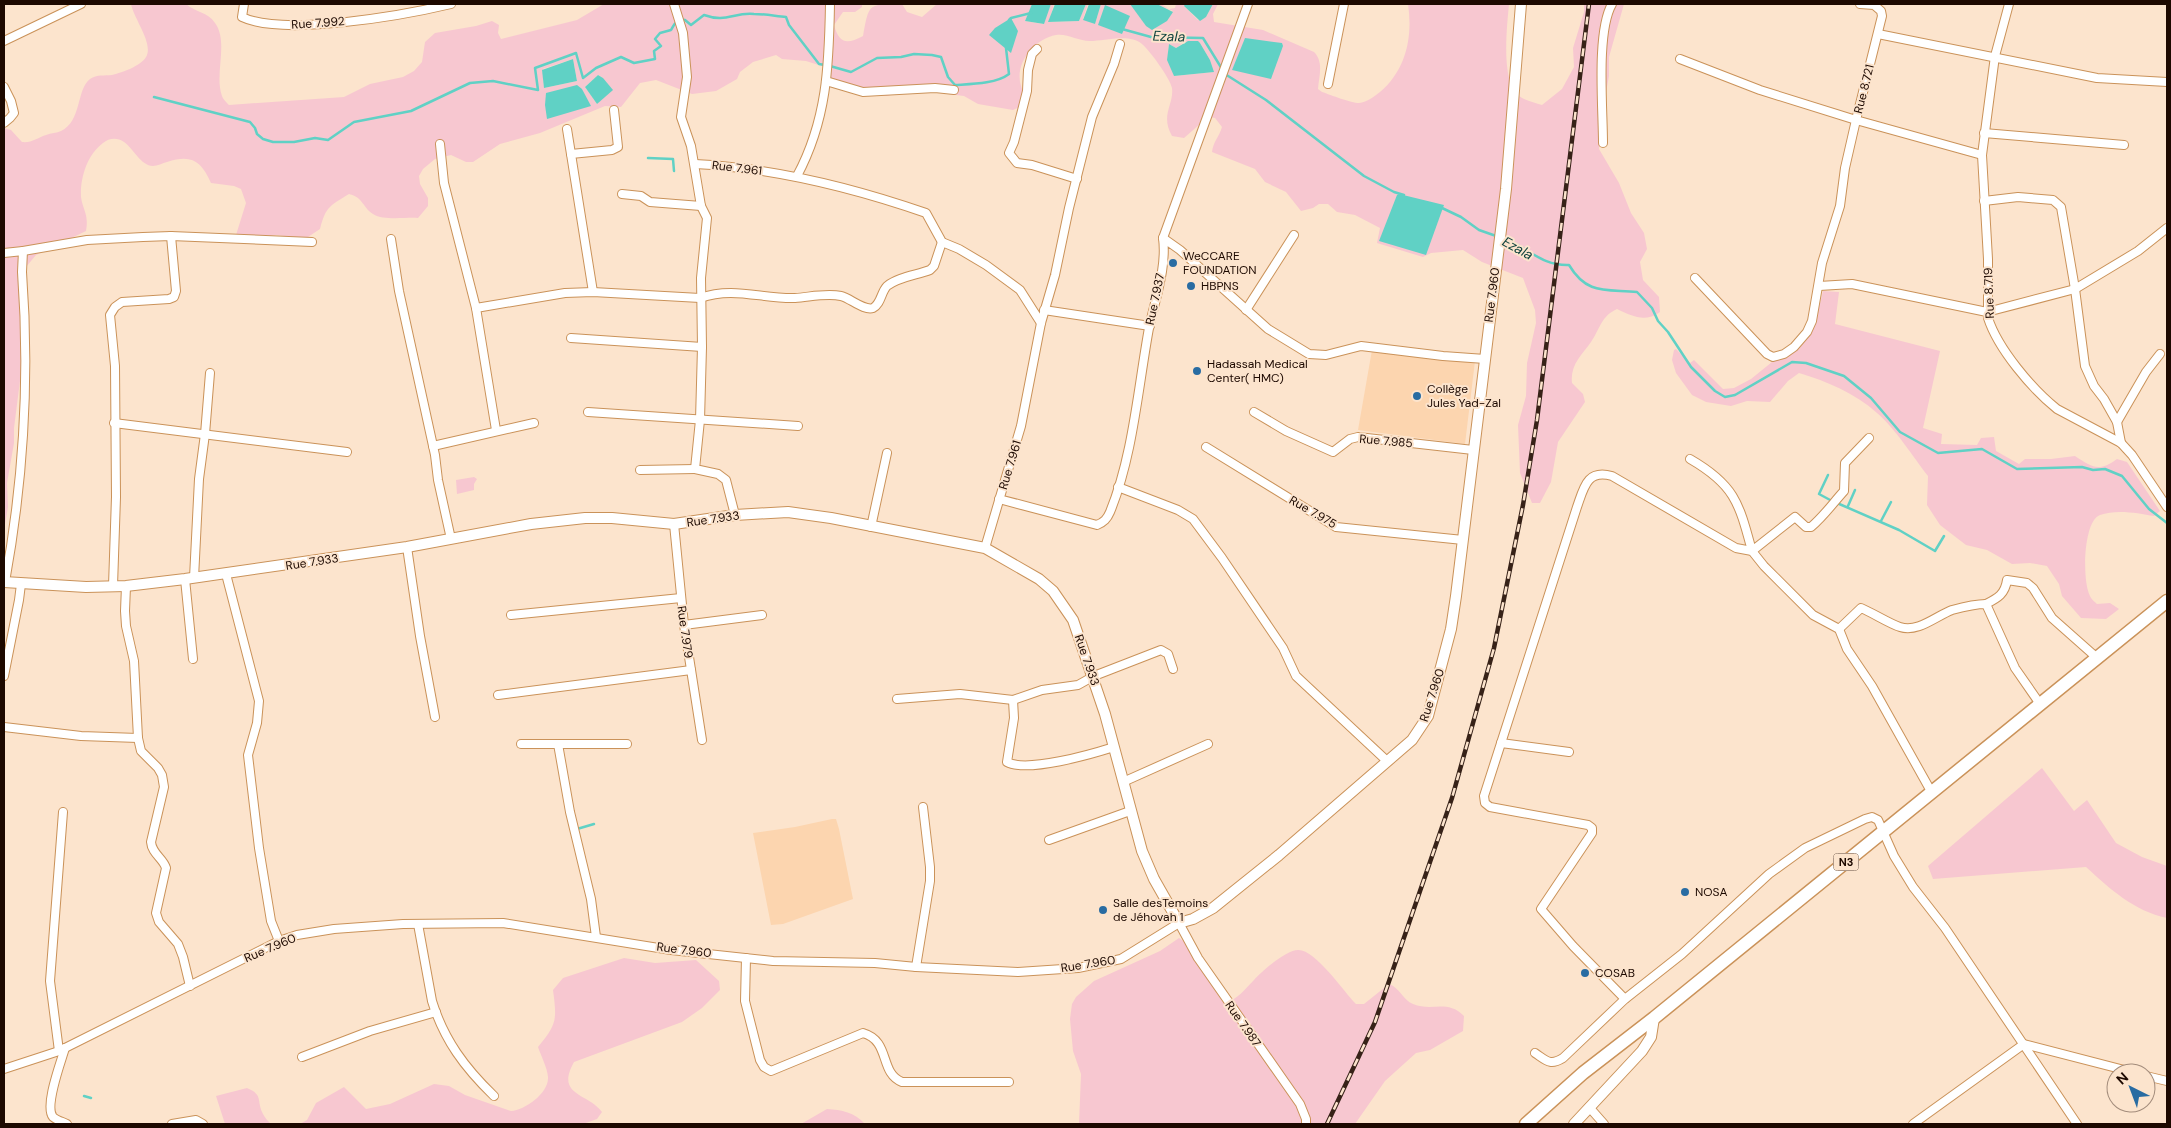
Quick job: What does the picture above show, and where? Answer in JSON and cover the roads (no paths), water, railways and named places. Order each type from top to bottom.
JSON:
[{"type":"highway","name":"N3","points":[[1526,1124],[1584,1073],[2167,601]]},
{"type":"street","points":[[4,41],[81,4]]},
{"type":"street","name":"Rue 7.992","points":[[244,4],[242,17],[252,22],[272,25],[297,25],[409,13],[451,4]]},
{"type":"street","points":[[674,4],[683,33],[687,77],[681,117],[695,164]]},
{"type":"street","points":[[797,176],[810,151],[821,112],[828,66],[830,4]]},
{"type":"street","points":[[1248,4],[1163,238],[1180,250],[1268,329],[1309,354],[1326,355],[1361,346],[1485,359]]},
{"type":"street","points":[[1328,84],[1344,4]]},
{"type":"street","name":"Rue 7.960","points":[[4,1068],[62,1049],[279,941],[297,935],[334,930],[418,924],[503,923],[671,950],[746,958],[875,963],[1018,972],[1078,968],[1104,964],[1127,955],[1179,923],[1193,919],[1213,908],[1279,855],[1412,740],[1428,716],[1451,630],[1463,540],[1510,154],[1520,4]]},
{"type":"street","points":[[1603,143],[1602,35],[1607,13],[1612,4]]},
{"type":"street","name":"Rue 8.721","points":[[1860,4],[1874,6],[1881,10],[1882,16],[1856,120],[1982,155]]},
{"type":"street","name":"Rue 8.719","points":[[2009,4],[1995,56],[1982,155],[1988,259],[1987,312],[1990,327],[2014,364],[2048,402],[2057,409],[2121,443],[2132,455],[2167,507]]},
{"type":"street","points":[[1878,34],[2097,78],[2167,82]]},
{"type":"street","name":"Rue 7.961","points":[[985,548],[1021,426],[1041,323],[1055,276],[1092,117],[1114,64],[1120,44]]},
{"type":"street","points":[[1037,49],[1032,54],[1028,70],[1027,90],[1014,142],[1009,153],[1017,163],[1032,165],[1077,179]]},
{"type":"street","points":[[1680,59],[1760,90],[1856,120],[1844,168],[1840,206],[1822,263],[1812,321],[1794,347],[1784,354],[1773,357],[1766,354],[1695,278]]},
{"type":"street","points":[[826,81],[863,92],[935,88],[954,90]]},
{"type":"street","points":[[4,87],[11,101],[14,113],[4,122]]},
{"type":"street","points":[[571,154],[612,150],[618,147],[614,110]]},
{"type":"street","points":[[567,129],[593,292]]},
{"type":"street","points":[[1984,133],[2124,145]]},
{"type":"street","points":[[440,144],[444,183],[476,308],[496,430]]},
{"type":"street","name":"Rue 7.961","points":[[695,469],[700,420],[702,347],[700,298],[707,218],[701,206],[695,164],[797,176],[891,201],[926,213],[942,242]]},
{"type":"street","points":[[622,194],[641,196],[650,202],[701,206]]},
{"type":"street","points":[[1984,201],[2025,197],[2053,200],[2058,202],[2061,207],[2075,288],[2085,366],[2094,386],[2117,422],[2121,443]]},
{"type":"street","points":[[1819,286],[1852,284],[1987,312],[2075,288],[2138,251],[2167,228]]},
{"type":"street","points":[[1246,310],[1294,235]]},
{"type":"street","points":[[113,586],[116,497],[115,366],[110,315],[115,307],[122,302],[170,299],[174,296],[176,291],[171,236]]},
{"type":"street","points":[[4,253],[87,240],[171,236],[312,242]]},
{"type":"street","name":"Rue 7.937","points":[[999,499],[1097,526],[1105,521],[1110,512],[1126,462],[1165,254],[1163,238]]},
{"type":"street","points":[[391,239],[399,291],[451,539]]},
{"type":"street","points":[[476,308],[566,293],[593,292],[700,298],[715,293],[727,292],[793,298],[827,295],[841,296],[866,308],[872,308],[878,303],[882,291],[889,284],[896,280],[930,270],[934,266],[942,242],[959,249],[986,265],[1020,290],[1041,323]]},
{"type":"street","points":[[4,582],[20,473],[26,410],[23,251]]},
{"type":"street","points":[[1044,310],[1150,326]]},
{"type":"street","points":[[571,338],[702,347]]},
{"type":"street","points":[[2117,422],[2146,372],[2160,354]]},
{"type":"street","points":[[194,660],[190,579],[198,479],[205,434],[210,373]]},
{"type":"street","points":[[588,412],[798,426]]},
{"type":"street","name":"Rue 7.985","points":[[1254,412],[1286,432],[1333,452],[1350,439],[1358,437],[1473,450]]},
{"type":"street","points":[[114,423],[347,452]]},
{"type":"street","points":[[433,446],[496,430],[534,423]]},
{"type":"street","points":[[1625,999],[1573,946],[1541,908],[1592,833],[1592,828],[1588,825],[1490,807],[1485,803],[1484,796],[1584,487],[1591,477],[1601,473],[1612,476],[1736,548],[1752,551],[1795,517],[1806,527],[1811,527],[1825,514],[1831,504],[1844,491],[1845,463],[1869,438]]},
{"type":"street","name":"Rue 7.975","points":[[1206,447],[1336,527],[1463,540]]},
{"type":"street","points":[[871,527],[887,453]]},
{"type":"street","points":[[1690,459],[1711,471],[1733,494],[1744,519],[1752,551],[1764,566],[1813,615],[1839,628],[1847,649],[1872,686],[1932,792]]},
{"type":"street","points":[[640,470],[695,469],[718,474],[726,480],[735,516]]},
{"type":"street","points":[[1118,486],[1178,510],[1192,518],[1222,558],[1283,648],[1296,676],[1387,761]]},
{"type":"street","name":"Rue 7.933","points":[[4,582],[126,586],[190,579],[407,547],[531,524],[584,518],[612,518],[674,524],[735,516],[788,512],[831,518],[985,548],[1026,570],[1053,591],[1073,620],[1094,676],[1142,851],[1154,879],[1179,923]]},
{"type":"street","name":"Rue 7.979","points":[[674,524],[680,598],[702,740]]},
{"type":"street","points":[[407,547],[420,636],[435,717]]},
{"type":"street","points":[[226,574],[259,701],[257,723],[248,754],[259,848],[271,921],[279,941]]},
{"type":"street","points":[[1839,628],[1861,608],[1901,628],[1926,624],[1935,617],[1952,610],[1974,604],[1986,604],[1999,598],[2006,588],[2007,580],[2027,583],[2033,588],[2052,618],[2096,658]]},
{"type":"street","points":[[4,676],[18,609],[21,584]]},
{"type":"street","points":[[126,586],[125,610],[134,661],[138,738],[141,751],[158,768],[162,775],[164,787],[151,842],[152,848],[164,862],[166,868],[156,913],[159,922],[178,944],[190,986]]},
{"type":"street","points":[[511,615],[680,598]]},
{"type":"street","points":[[1986,604],[2015,668],[2040,704]]},
{"type":"street","points":[[684,625],[762,615]]},
{"type":"street","points":[[897,699],[960,694],[1013,700],[1042,690],[1073,687],[1094,676],[1161,650],[1168,654],[1173,669]]},
{"type":"street","points":[[498,695],[691,670]]},
{"type":"street","points":[[1013,700],[1014,718],[1007,762],[1012,765],[1022,766],[1060,762],[1114,747]]},
{"type":"street","points":[[4,727],[80,736],[138,738]]},
{"type":"street","points":[[1501,743],[1569,752]]},
{"type":"street","points":[[521,744],[627,744]]},
{"type":"street","points":[[558,744],[570,812],[591,899],[596,937]]},
{"type":"street","points":[[1123,782],[1208,744]]},
{"type":"street","points":[[916,967],[930,874],[923,807]]},
{"type":"street","points":[[1049,840],[1130,811]]},
{"type":"street","points":[[63,812],[50,981],[62,1049],[50,1110],[54,1118],[67,1124]]},
{"type":"street","points":[[1535,1053],[1549,1062],[1555,1063],[1563,1058],[1625,999],[1682,954],[1769,874],[1804,848],[1865,819],[1872,818],[1878,820],[1894,856],[1913,887],[1944,928],[2077,1124]]},
{"type":"street","name":"Rue 7.987","points":[[1179,923],[1198,958],[1300,1104],[1306,1124]]},
{"type":"street","points":[[418,924],[432,1001],[436,1012],[457,1054],[470,1073],[494,1096]]},
{"type":"street","points":[[746,958],[745,1002],[760,1060],[764,1067],[771,1071],[863,1033],[873,1036],[879,1044],[891,1074],[902,1082],[1010,1082]]},
{"type":"street","points":[[302,1057],[370,1031],[436,1012]]},
{"type":"street","points":[[1574,1124],[1642,1051],[1651,1036],[1654,1018]]},
{"type":"street","points":[[2024,1044],[2106,1065]]},
{"type":"street","points":[[1913,1124],[2024,1044]]},
{"type":"street","points":[[1589,1107],[1604,1124]]},
{"type":"street","points":[[172,1124],[196,1120],[203,1124]]},
{"type":"water","points":[[1032,4],[1051,4],[1044,24],[1025,21]]},
{"type":"water","points":[[1055,4],[1086,4],[1079,21],[1048,22]]},
{"type":"water","points":[[1089,4],[1101,4],[1095,24],[1083,20]]},
{"type":"water","points":[[1130,4],[1157,4],[1173,12],[1167,21],[1152,30],[1146,26]]},
{"type":"water","points":[[1185,4],[1213,4],[1206,17],[1200,21],[1184,6]]},
{"type":"water","points":[[1105,5],[1130,16],[1122,34],[1098,25]]},
{"type":"water","points":[[1011,18],[1018,31],[1011,53],[989,35],[995,28]]},
{"type":"water","points":[[1245,38],[1282,43],[1283,46],[1271,79],[1232,70]]},
{"type":"water","points":[[1188,41],[1198,41],[1200,43],[1210,60],[1214,72],[1174,76],[1167,60],[1169,44],[1176,48]]},
{"type":"water","points":[[573,59],[577,81],[544,88],[542,70]]},
{"type":"water","points":[[598,75],[613,90],[597,104],[585,87]]},
{"type":"water","points":[[577,85],[582,89],[591,106],[547,119],[546,93]]},
{"type":"water","points":[[1399,194],[1444,205],[1426,255],[1379,241]]},
{"type":"waterway","name":"Ezala","points":[[1009,20],[1031,13]]},
{"type":"waterway","points":[[154,97],[250,122],[257,134],[263,139],[273,142],[294,142],[315,138],[328,140],[354,122],[411,111],[470,83],[493,81],[538,90],[535,68],[576,53],[583,78],[596,68],[621,57],[634,63],[655,59],[654,51],[661,46],[655,39],[660,33],[671,30],[678,21],[685,20],[691,25],[704,15],[718,18],[741,14],[786,17],[789,25],[819,64],[825,65]]},
{"type":"waterway","name":"Ezala","points":[[1122,29],[1151,37],[1203,38],[1222,69]]},
{"type":"waterway","name":"Ezala","points":[[830,66],[851,72],[877,58],[901,57],[914,54],[932,55],[941,57],[948,77],[955,85],[976,84],[997,80],[1009,74],[1006,48]]},
{"type":"waterway","name":"Ezala","points":[[1225,74],[1266,100],[1364,176],[1394,192],[1404,195]]},
{"type":"waterway","points":[[648,158],[673,159],[674,171]]},
{"type":"waterway","name":"Ezala","points":[[1442,208],[1461,217],[1479,230],[1499,237]]},
{"type":"waterway","points":[[1504,239],[1513,242],[1542,259],[1569,265],[1576,275],[1590,286],[1598,289],[1637,292],[1652,308],[1658,321],[1668,332],[1691,367],[1715,391],[1725,397],[1735,395],[1792,362],[1806,363],[1844,376],[1871,398],[1900,432],[1938,453],[1982,449],[2017,469],[2082,467],[2093,470],[2105,469],[2122,476],[2149,509],[2167,523]]},
{"type":"waterway","points":[[1828,475],[1819,494],[1832,501]]},
{"type":"waterway","points":[[1848,506],[1855,490]]},
{"type":"waterway","points":[[1881,521],[1891,502]]},
{"type":"waterway","points":[[1837,503],[1899,530],[1935,551],[1944,536]]},
{"type":"waterway","points":[[577,829],[594,824]]},
{"type":"waterway","points":[[84,1096],[91,1098]]},
{"type":"railway","points":[[1327,1124],[1375,1022],[1452,798],[1494,648],[1523,505],[1537,420],[1589,4]]},
{"type":"place","name":"WeCCARE FOUNDATION","points":[[1173,263]]},
{"type":"place","name":"HBPNS","points":[[1191,286]]},
{"type":"place","name":"Hadassah Medical Center( HMC)","points":[[1197,371]]},
{"type":"place","name":"Collège Jules Yad-Zal","points":[[1417,396]]},
{"type":"place","name":"NOSA","points":[[1685,892]]},
{"type":"place","name":"Salle desTemoins de Jéhovah 1","points":[[1103,910]]},
{"type":"place","name":"COSAB","points":[[1585,973]]}]
